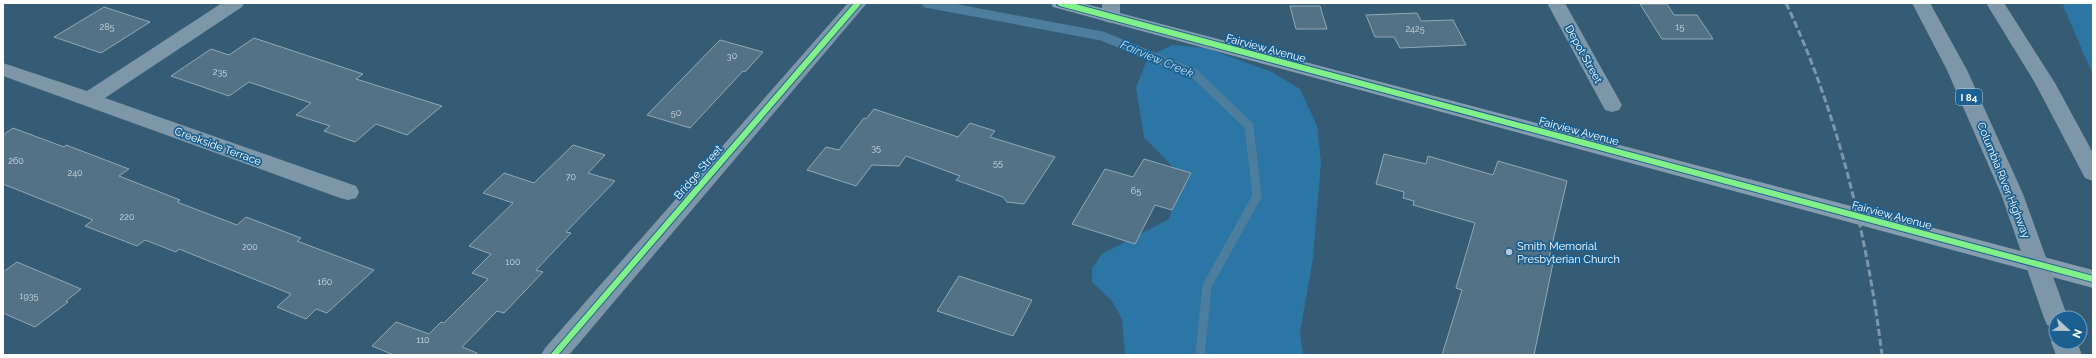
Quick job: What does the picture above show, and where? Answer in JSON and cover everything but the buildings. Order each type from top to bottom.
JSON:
[{"type":"highway","name":"Columbia River Highway","points":[[1921,3],[1957,70],[2012,194],[2053,310]]},
{"type":"highway","points":[[1995,3],[2045,83],[2093,173]]},
{"type":"main road","name":"Fairview Avenue","points":[[1060,3],[1111,10],[2093,279]]},
{"type":"street","points":[[88,100],[235,3]]},
{"type":"street","name":"Depot Street","points":[[1556,3],[1612,105]]},
{"type":"street","name":"Bridge Street","points":[[554,355],[852,9]]},
{"type":"street","name":"Creekside Terrace","points":[[3,69],[348,192]]},
{"type":"shaded area","points":[[2062,3],[2093,3],[2093,75]]},
{"type":"shaded area","points":[[1172,45],[1206,48],[1272,72],[1300,89],[1317,126],[1321,162],[1313,258],[1300,333],[1303,355],[1125,355],[1122,319],[1112,301],[1092,282],[1092,268],[1102,254],[1169,219],[1179,191],[1173,167],[1144,137],[1136,88],[1148,57]]},
{"type":"waterway","name":"Fairview Creek","points":[[926,3],[1102,36],[1195,74],[1249,126],[1257,196],[1207,286],[1200,355]]},
{"type":"railway","points":[[1786,3],[1821,88],[1848,175],[1868,265],[1882,355]]},
{"type":"cycle path","points":[[554,355],[858,3]]},
{"type":"cycle path","points":[[1060,3],[2093,279]]},
{"type":"place","name":"Smith Memorial Presbyterian Church","points":[[1509,252]]}]
